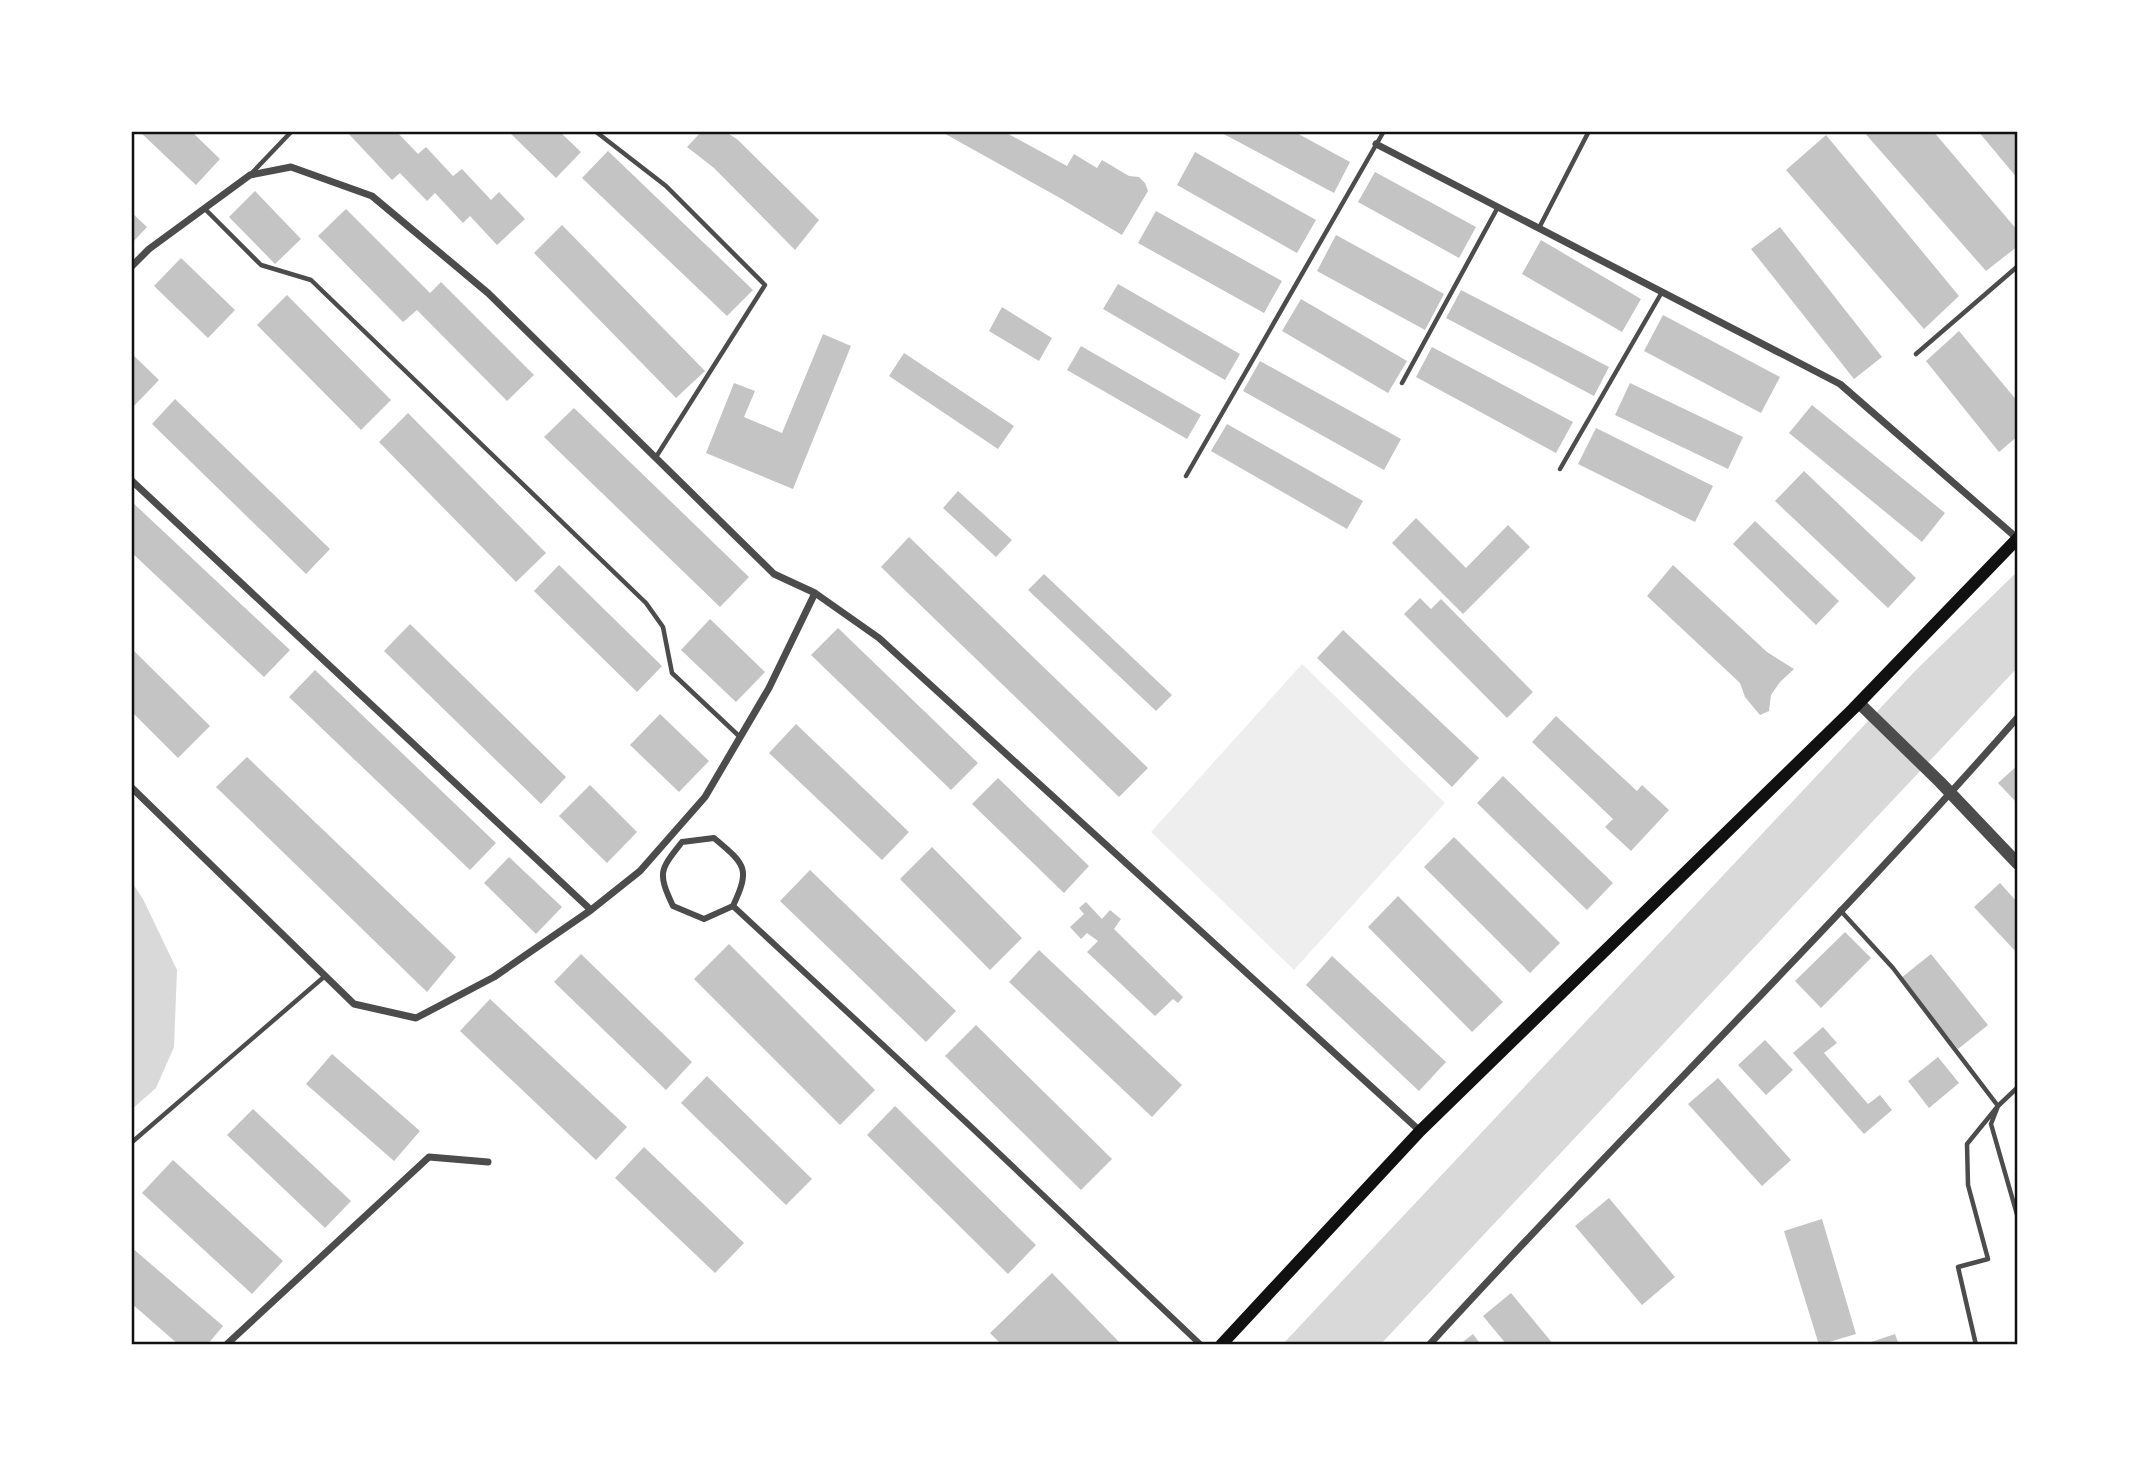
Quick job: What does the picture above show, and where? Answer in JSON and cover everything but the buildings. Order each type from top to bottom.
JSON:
[{"type":"main road","points":[[1221,1345],[1420,1131],[1859,703],[2018,538]]},
{"type":"street","points":[[1377,144],[1840,384],[2018,538]]},
{"type":"street","points":[[131,267],[149,249],[250,175],[291,167],[372,196],[488,293],[774,574],[815,593],[879,638],[1420,1131]]},
{"type":"street","points":[[131,480],[591,910]]},
{"type":"street","points":[[131,787],[354,1003],[416,1018],[494,977],[591,910],[640,871],[705,797],[769,688],[815,593]]},
{"type":"street","points":[[1859,703],[1940,782],[2018,864]]},
{"type":"street","points":[[1429,1345],[1527,1237],[1951,794],[2018,717]]},
{"type":"street","points":[[715,838],[740,860],[744,882],[733,906],[704,919],[673,906],[662,884],[663,866],[682,842],[715,838]]},
{"type":"street","points":[[733,906],[1201,1345]]},
{"type":"street","points":[[226,1345],[429,1157],[488,1162]]},
{"type":"lane","points":[[250,175],[292,131]]},
{"type":"lane","points":[[595,131],[666,186],[765,285],[656,457]]},
{"type":"lane","points":[[1186,476],[1384,131]]},
{"type":"lane","points":[[1539,229],[1590,131]]},
{"type":"lane","points":[[1402,383],[1498,207]]},
{"type":"lane","points":[[205,208],[261,265],[312,280],[646,603],[663,628],[672,673],[740,737]]},
{"type":"lane","points":[[1916,354],[2018,266]]},
{"type":"lane","points":[[1560,469],[1662,292]]},
{"type":"lane","points":[[1840,910],[1893,968],[1998,1106]]},
{"type":"lane","points":[[131,1143],[326,976]]},
{"type":"lane","points":[[1976,1345],[1958,1266],[1988,1259],[1968,1185],[1967,1144],[1998,1106],[2018,1087]]},
{"type":"lane","points":[[1998,1106],[1991,1124],[2018,1218]]},
{"type":"shaded area","points":[[2018,571],[2018,667],[1380,1345],[1282,1345],[1916,670]]},
{"type":"shaded area","points":[[1302,664],[1445,803],[1294,970],[1151,832]]},
{"type":"shaded area","points":[[131,881],[143,899],[177,970],[174,1047],[156,1088],[131,1110]]}]
